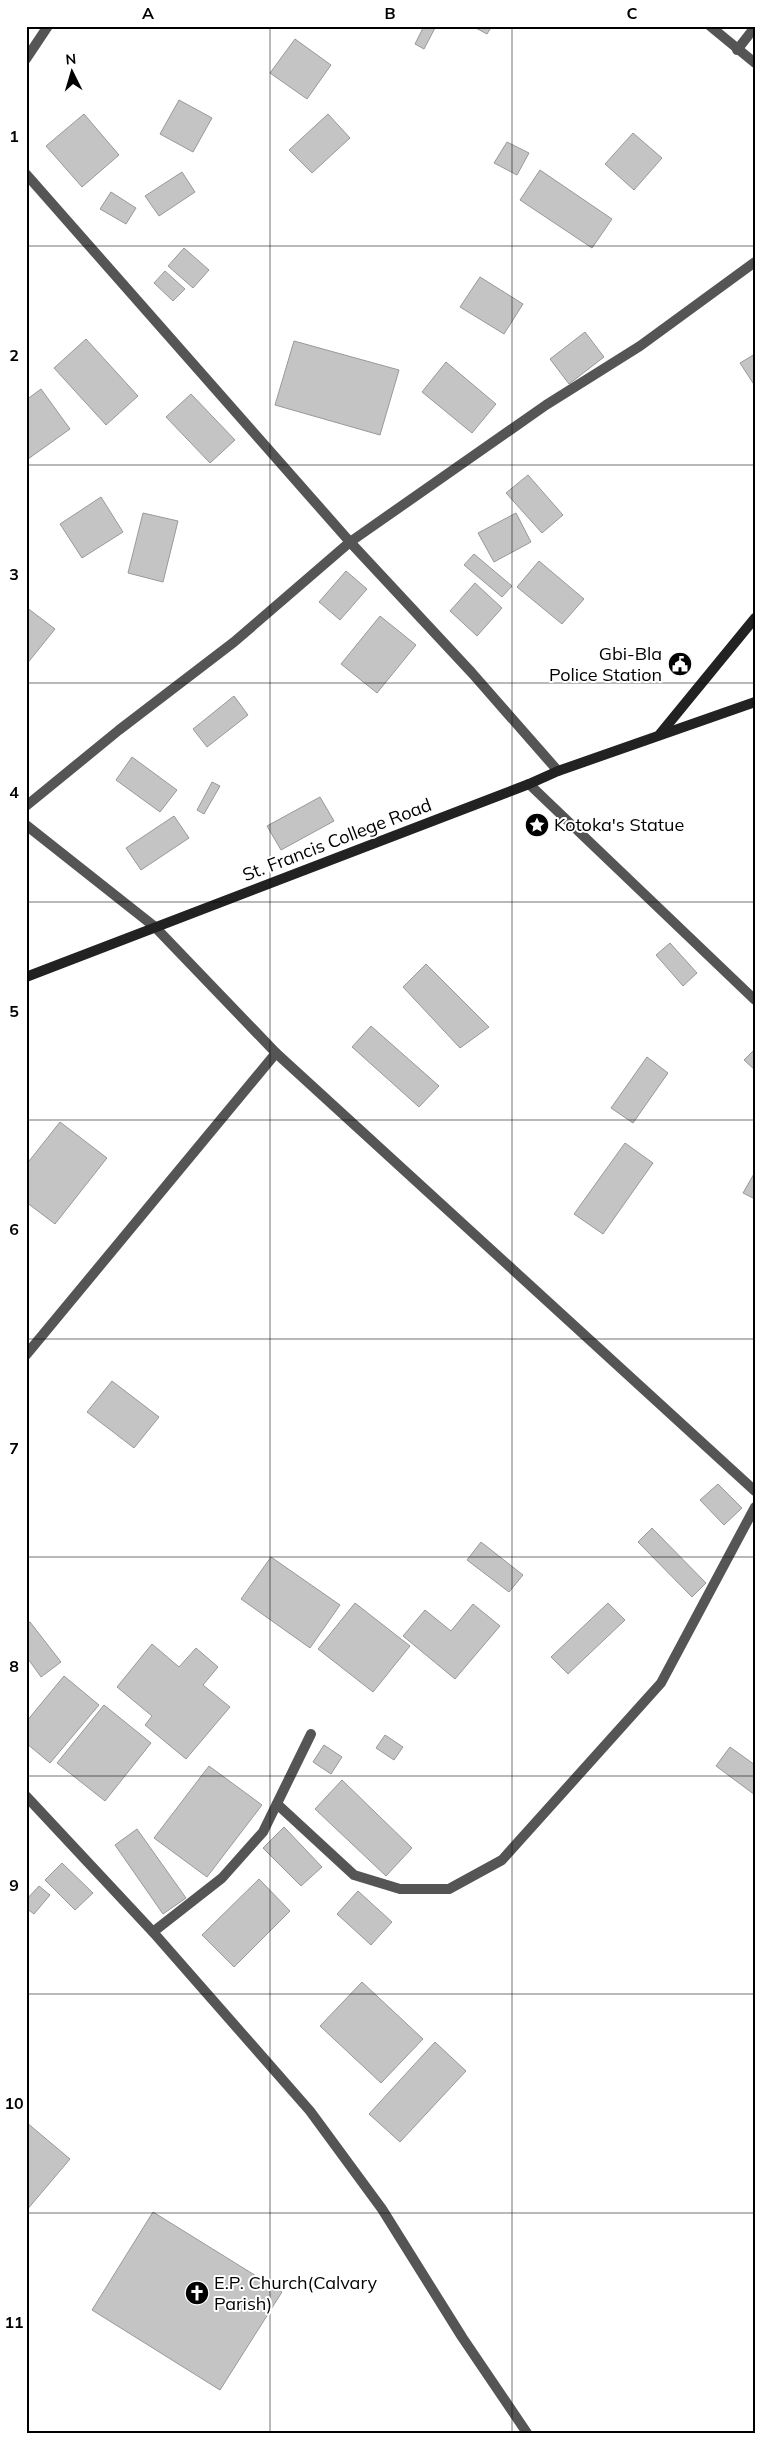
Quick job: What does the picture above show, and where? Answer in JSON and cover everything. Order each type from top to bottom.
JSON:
[{"type":"main road","points":[[660,734],[755,618]]},
{"type":"main road","name":"St. Francis College Road","points":[[26,977],[529,784],[558,770],[755,702]]},
{"type":"street","points":[[26,60],[48,26]]},
{"type":"street","points":[[710,26],[755,63]]},
{"type":"street","points":[[737,50],[755,28]]},
{"type":"street","points":[[26,174],[350,542],[558,770]]},
{"type":"street","points":[[26,806],[119,730],[234,642],[350,542],[546,405],[640,346],[755,262]]},
{"type":"street","points":[[529,784],[755,1000]]},
{"type":"street","points":[[26,825],[155,927],[276,1053],[755,1491]]},
{"type":"street","points":[[26,1355],[276,1053]]},
{"type":"street","points":[[277,1804],[354,1875],[400,1889],[449,1889],[502,1860],[662,1683],[755,1507]]},
{"type":"street","points":[[153,1932],[222,1878],[264,1832],[311,1734]]},
{"type":"street","points":[[26,1796],[153,1932],[310,2111],[382,2210],[462,2337],[527,2433]]},
{"type":"building","points":[[424,26],[436,26],[424,49],[415,44]]},
{"type":"building","points":[[472,26],[492,26],[487,34]]},
{"type":"building","points":[[295,39],[331,65],[307,99],[270,73]]},
{"type":"building","points":[[179,100],[212,118],[193,152],[160,134]]},
{"type":"building","points":[[84,114],[119,155],[82,187],[46,146]]},
{"type":"building","points":[[328,114],[350,138],[312,173],[289,150]]},
{"type":"building","points":[[633,133],[662,158],[634,190],[605,164]]},
{"type":"building","points":[[507,142],[529,153],[517,175],[494,163]]},
{"type":"building","points":[[540,170],[612,219],[592,248],[520,200]]},
{"type":"building","points":[[182,172],[195,192],[159,216],[145,196]]},
{"type":"building","points":[[111,192],[136,208],[126,224],[100,209]]},
{"type":"building","points":[[184,248],[209,270],[193,288],[168,266]]},
{"type":"building","points":[[165,271],[185,289],[173,301],[154,283]]},
{"type":"building","points":[[480,277],[523,304],[504,334],[460,307]]},
{"type":"building","points":[[585,332],[604,357],[569,384],[550,359]]},
{"type":"building","points":[[86,339],[138,396],[106,425],[54,368]]},
{"type":"building","points":[[294,341],[399,370],[380,435],[275,405]]},
{"type":"building","points":[[755,354],[755,386],[740,363]]},
{"type":"building","points":[[446,362],[496,404],[472,433],[422,392]]},
{"type":"building","points":[[41,389],[70,429],[28,459],[26,457],[26,400]]},
{"type":"building","points":[[191,394],[235,440],[210,463],[166,417]]},
{"type":"building","points":[[528,475],[563,515],[542,533],[506,493]]},
{"type":"building","points":[[101,497],[123,532],[82,558],[60,524]]},
{"type":"building","points":[[143,513],[178,521],[163,582],[128,573]]},
{"type":"building","points":[[516,513],[531,542],[494,562],[478,533]]},
{"type":"building","points":[[474,554],[512,586],[502,597],[464,565]]},
{"type":"building","points":[[539,561],[584,599],[562,624],[517,587]]},
{"type":"building","points":[[346,571],[367,589],[340,620],[319,602]]},
{"type":"building","points":[[475,583],[502,608],[477,636],[450,611]]},
{"type":"building","points":[[26,607],[55,629],[26,665]]},
{"type":"building","points":[[380,616],[416,645],[377,693],[341,664]]},
{"type":"building","points":[[234,696],[248,715],[207,747],[193,729]]},
{"type":"building","points":[[132,757],[177,790],[160,812],[116,780]]},
{"type":"building","points":[[212,782],[220,786],[204,814],[197,810]]},
{"type":"building","points":[[320,797],[334,821],[281,850],[267,826]]},
{"type":"building","points":[[174,816],[189,838],[141,870],[126,848]]},
{"type":"building","points":[[670,943],[697,973],[683,986],[656,955]]},
{"type":"building","points":[[426,964],[489,1027],[460,1048],[403,987]]},
{"type":"building","points":[[371,1026],[439,1086],[419,1107],[352,1047]]},
{"type":"building","points":[[755,1049],[755,1070],[744,1060]]},
{"type":"building","points":[[647,1057],[668,1073],[633,1123],[611,1108]]},
{"type":"building","points":[[60,1122],[107,1158],[55,1224],[26,1202],[26,1165]]},
{"type":"building","points":[[625,1143],[653,1163],[603,1234],[574,1214]]},
{"type":"building","points":[[755,1172],[755,1199],[743,1193]]},
{"type":"building","points":[[112,1381],[159,1417],[134,1448],[87,1412]]},
{"type":"building","points":[[718,1484],[742,1508],[724,1525],[700,1500]]},
{"type":"building","points":[[652,1528],[706,1583],[692,1597],[638,1542]]},
{"type":"building","points":[[481,1542],[523,1575],[509,1592],[467,1560]]},
{"type":"building","points":[[271,1557],[340,1605],[310,1648],[241,1599]]},
{"type":"building","points":[[355,1603],[410,1646],[373,1692],[318,1649]]},
{"type":"building","points":[[608,1603],[625,1620],[568,1674],[551,1657]]},
{"type":"building","points":[[473,1604],[500,1626],[455,1679],[403,1636],[425,1610],[451,1631]]},
{"type":"building","points":[[30,1622],[61,1662],[41,1677],[26,1656],[26,1624]]},
{"type":"building","points":[[152,1644],[179,1667],[196,1648],[218,1667],[203,1685],[230,1707],[186,1759],[145,1725],[152,1716],[117,1687]]},
{"type":"building","points":[[64,1676],[99,1705],[50,1763],[26,1743],[26,1722]]},
{"type":"building","points":[[104,1705],[151,1743],[105,1801],[57,1763]]},
{"type":"building","points":[[385,1735],[403,1747],[394,1760],[376,1748]]},
{"type":"building","points":[[324,1745],[342,1757],[331,1774],[313,1762]]},
{"type":"building","points":[[730,1747],[755,1765],[755,1795],[716,1766]]},
{"type":"building","points":[[209,1766],[262,1805],[207,1877],[154,1838]]},
{"type":"building","points":[[342,1780],[412,1848],[386,1876],[315,1809]]},
{"type":"building","points":[[284,1827],[322,1867],[301,1886],[263,1848]]},
{"type":"building","points":[[137,1829],[186,1898],[163,1914],[115,1845]]},
{"type":"building","points":[[62,1863],[93,1893],[75,1910],[45,1880]]},
{"type":"building","points":[[259,1879],[290,1911],[234,1967],[202,1935]]},
{"type":"building","points":[[39,1886],[50,1895],[34,1914],[26,1908],[26,1900]]},
{"type":"building","points":[[358,1891],[392,1922],[371,1945],[337,1914]]},
{"type":"building","points":[[362,1982],[423,2039],[381,2083],[320,2026]]},
{"type":"building","points":[[435,2042],[466,2071],[400,2142],[369,2114]]},
{"type":"building","points":[[26,2122],[70,2159],[26,2211]]},
{"type":"building","points":[[153,2212],[282,2292],[220,2390],[92,2310]]},
{"type":"place","name":"Gbi-Bla Police Station","points":[[680,664]]},
{"type":"place","name":"Kotoka's Statue","points":[[537,825]]},
{"type":"place","name":"E.P. Church(Calvary Parish)","points":[[197,2293]]}]
